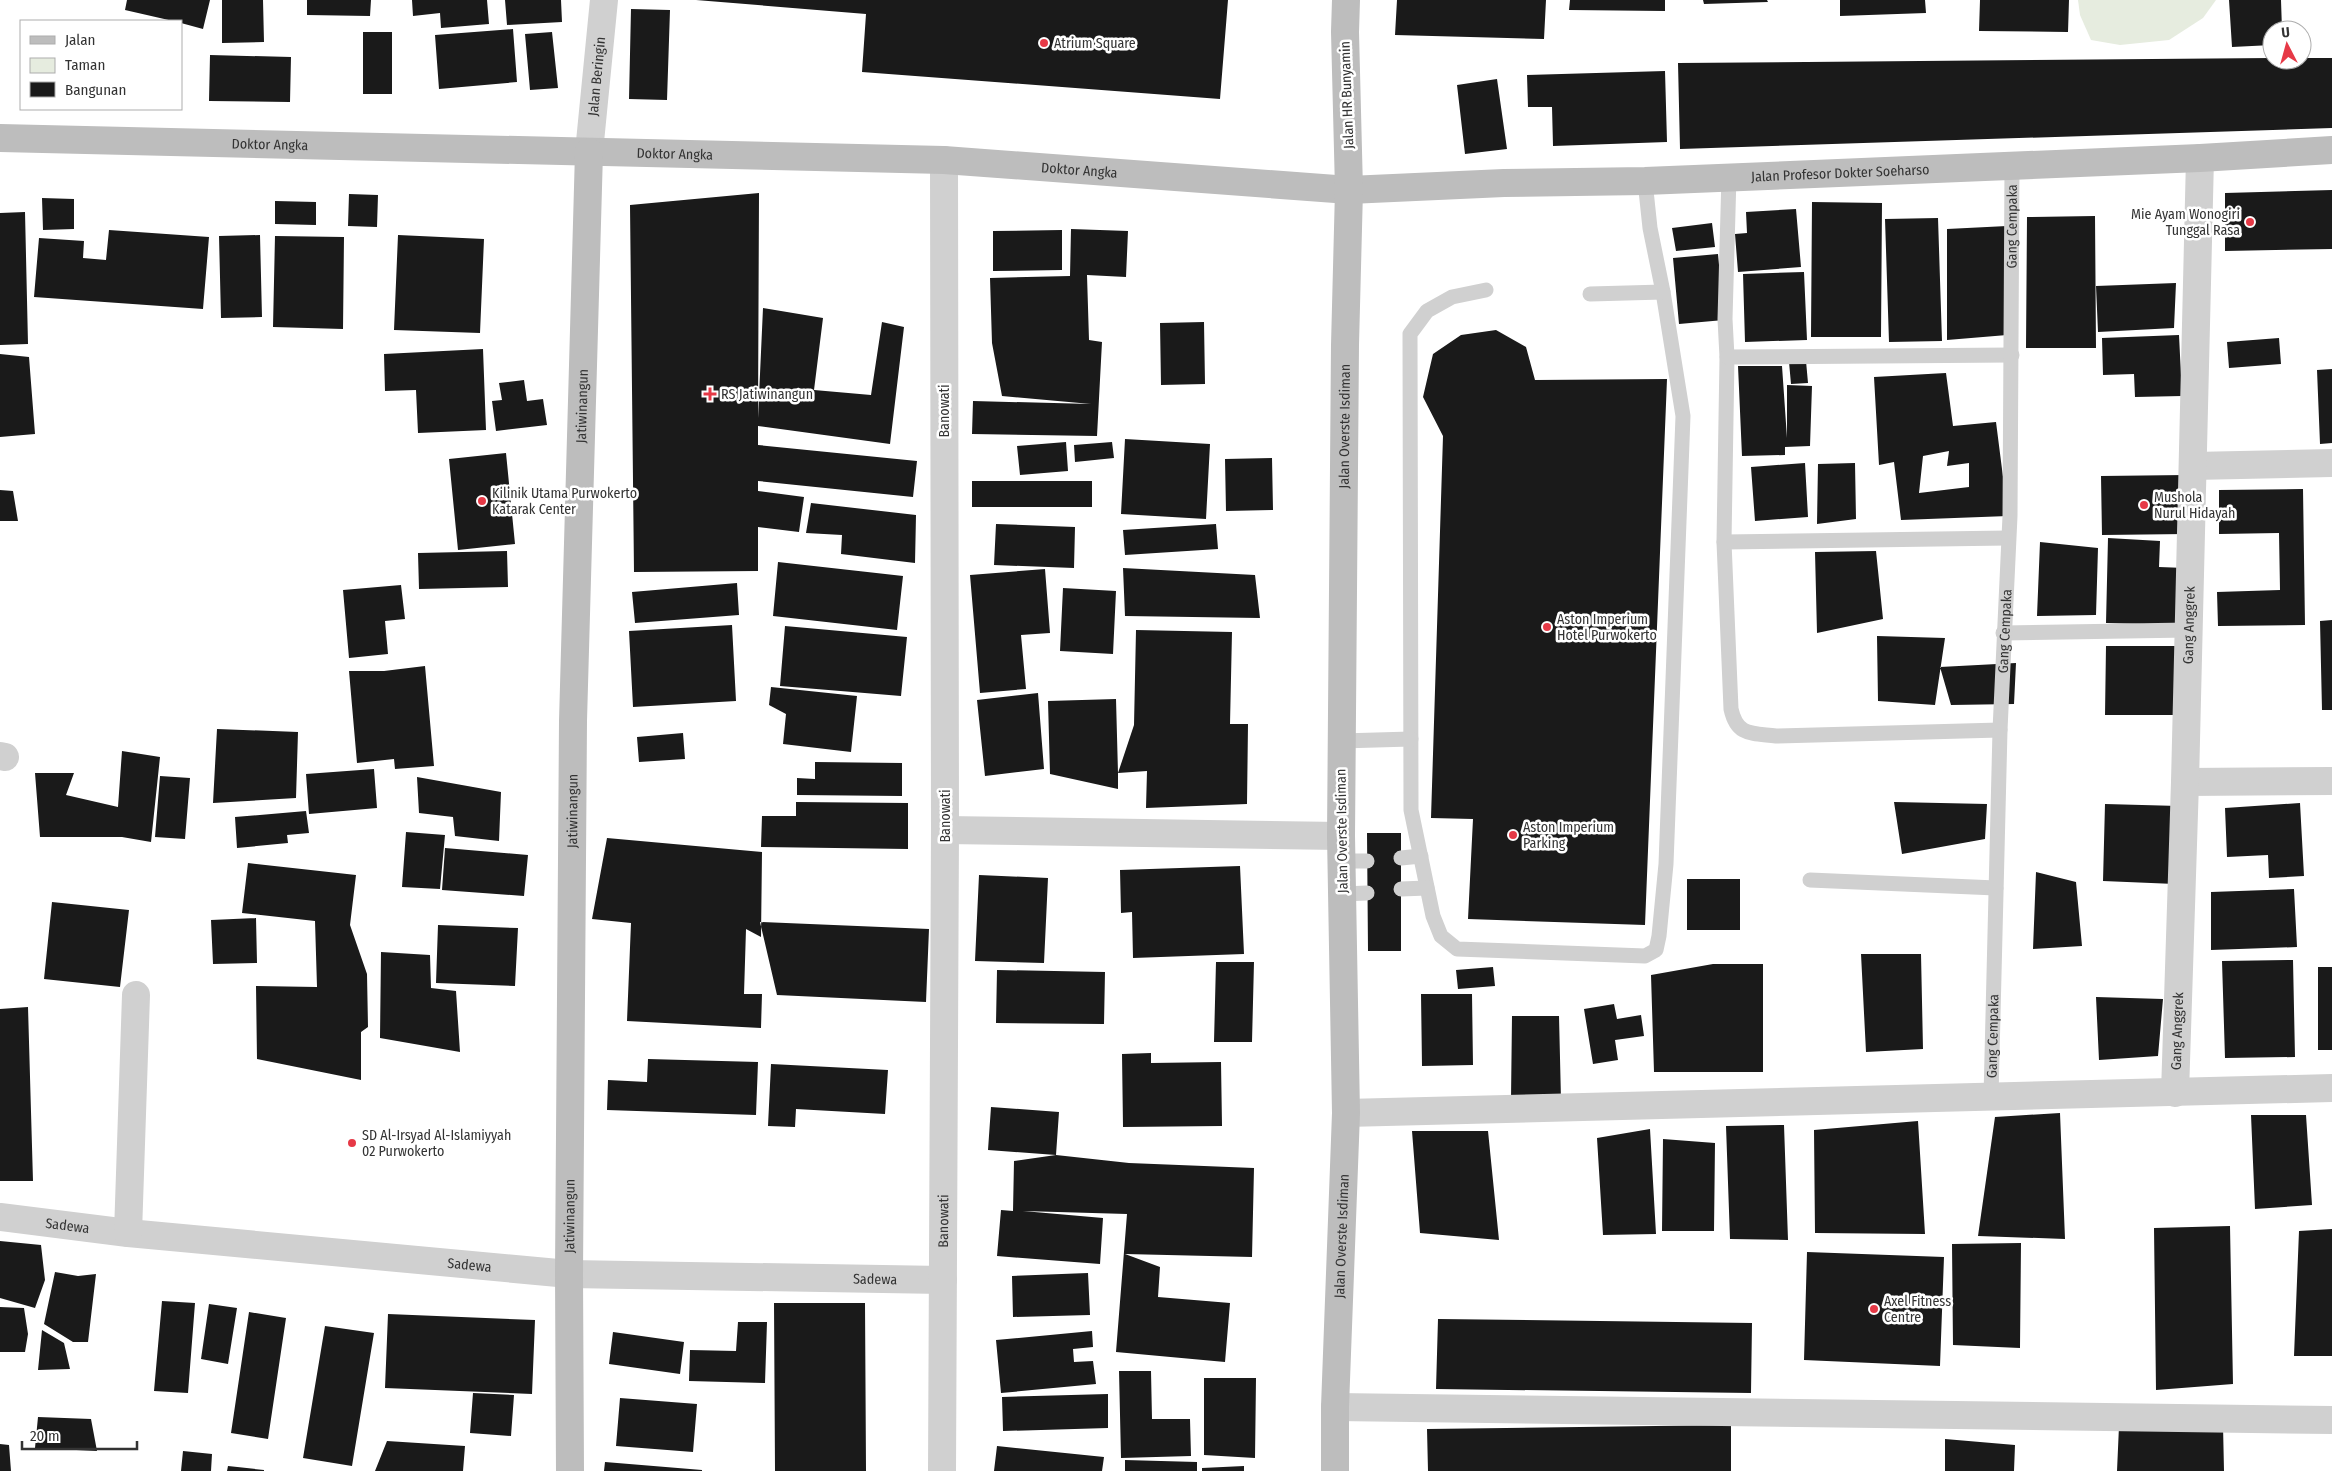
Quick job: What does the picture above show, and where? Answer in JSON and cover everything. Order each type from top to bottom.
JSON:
[{"type":"street","name":"Jalan Beringin","points":[[589,152],[604,0]]},
{"type":"street","name":"Jalan HR Bunyamin","points":[[1346,0],[1345,32],[1350,190]]},
{"type":"street","name":"Doktor Angka","points":[[0,138],[944,160],[1350,190]]},
{"type":"street","name":"Jalan Profesor Dokter Soeharso","points":[[1350,190],[1504,183],[1645,181],[1729,176],[2200,158],[2332,150]]},
{"type":"street","name":"Jatiwinangun","points":[[570,1471],[569,1274],[573,721],[589,152]]},
{"type":"street","name":"Gang Anggrek","points":[[2175,1093],[2185,782],[2200,158]]},
{"type":"street","name":"Banowati","points":[[942,1471],[945,830],[944,160]]},
{"type":"street","name":"Jalan Overste Isdiman","points":[[1335,1471],[1335,1407],[1355,893],[1341,741],[1345,345],[1350,190]]},
{"type":"street","points":[[2193,466],[2332,463]]},
{"type":"street","points":[[2185,782],[2332,781]]},
{"type":"street","points":[[945,830],[1350,853]]},
{"type":"street","points":[[128,1233],[136,995]]},
{"type":"street","points":[[1346,1112],[2332,1088]]},
{"type":"street","name":"Sadewa","points":[[0,1217],[128,1233],[569,1274],[943,1280]]},
{"type":"street","points":[[1335,1407],[2332,1420]]},
{"type":"lane","name":"Gang Cempaka","points":[[1991,1097],[2000,730],[2008,538],[2012,355],[2012,166]]},
{"type":"lane","points":[[1729,176],[1725,319],[1727,358],[1724,542],[1731,709],[1734,723],[1744,732],[1776,736],[2000,730]]},
{"type":"lane","points":[[1486,290],[1452,297],[1435,306],[1427,311],[1410,334],[1411,810],[1433,916],[1441,936],[1457,949],[1645,956],[1656,950],[1666,864],[1683,416],[1663,292],[1650,228],[1645,181]]},
{"type":"lane","points":[[1590,294],[1663,292]]},
{"type":"lane","points":[[1727,358],[2012,355]]},
{"type":"lane","points":[[1724,542],[2008,538]]},
{"type":"lane","points":[[2003,634],[2189,630]]},
{"type":"lane","points":[[1341,741],[1411,739]]},
{"type":"lane","points":[[1401,858],[1421,856]]},
{"type":"lane","points":[[1810,880],[1996,888]]},
{"type":"lane","points":[[1401,889],[1427,888]]},
{"type":"green space","points":[[2078,0],[2216,0],[2203,18],[2169,40],[2120,45],[2091,40],[2080,15]]},
{"type":"building","points":[[127,0],[210,0],[203,29],[182,23],[182,20],[169,20],[125,10]]},
{"type":"building","points":[[222,0],[263,0],[264,42],[222,43]]},
{"type":"building","points":[[307,0],[371,0],[370,16],[307,15]]},
{"type":"building","points":[[412,0],[487,0],[489,24],[441,28],[440,13],[413,16]]},
{"type":"building","points":[[505,0],[561,0],[562,22],[507,25]]},
{"type":"building","name":"Atrium Square","points":[[696,0],[1228,0],[1220,99],[862,72],[866,14]]},
{"type":"building","points":[[1397,0],[1546,0],[1544,39],[1395,35]]},
{"type":"building","points":[[1570,0],[1665,0],[1665,11],[1569,10]]},
{"type":"building","points":[[1703,0],[1767,0],[1768,2],[1704,4]]},
{"type":"building","points":[[1840,0],[1925,0],[1926,13],[1840,16]]},
{"type":"building","points":[[1980,0],[2069,0],[2068,32],[1979,31]]},
{"type":"building","points":[[2229,0],[2281,0],[2282,20],[2262,20],[2262,46],[2232,47]]},
{"type":"building","points":[[631,9],[670,10],[667,100],[629,99]]},
{"type":"building","points":[[513,29],[517,82],[439,89],[435,35]]},
{"type":"building","points":[[363,32],[392,32],[392,94],[363,94]]},
{"type":"building","points":[[552,32],[558,88],[530,90],[525,34]]},
{"type":"building","points":[[210,55],[291,57],[290,102],[209,101]]},
{"type":"building","points":[[2262,58],[2262,70],[2312,70],[2312,58],[2332,58],[2332,128],[1680,149],[1678,63]]},
{"type":"building","points":[[1665,71],[1667,142],[1553,146],[1552,107],[1528,107],[1527,75]]},
{"type":"building","points":[[1497,79],[1507,149],[1465,154],[1457,85]]},
{"type":"building","points":[[2332,190],[2332,249],[2225,251],[2225,193]]},
{"type":"building","name":"RS Jatiwinangun","points":[[759,193],[758,418],[763,308],[823,318],[814,390],[871,395],[882,322],[904,327],[890,444],[758,426],[758,445],[917,461],[913,497],[758,481],[758,491],[804,497],[799,532],[758,527],[758,571],[634,572],[630,205]]},
{"type":"building","points":[[349,194],[378,195],[377,227],[348,226]]},
{"type":"building","points":[[42,198],[74,199],[74,229],[43,230]]},
{"type":"building","points":[[275,201],[316,202],[316,225],[275,224]]},
{"type":"building","points":[[1812,202],[1882,203],[1881,337],[1811,337]]},
{"type":"building","points":[[1796,209],[1801,267],[1738,272],[1735,234],[1747,233],[1746,212]]},
{"type":"building","points":[[25,212],[28,344],[0,345],[0,213]]},
{"type":"building","points":[[2095,216],[2096,348],[2026,348],[2027,217]]},
{"type":"building","points":[[1938,218],[1942,341],[1889,342],[1885,219]]},
{"type":"building","points":[[1712,223],[1715,247],[1676,251],[1672,228]]},
{"type":"building","points":[[2007,226],[2007,335],[1947,340],[1947,229]]},
{"type":"building","points":[[1071,229],[1128,231],[1126,277],[1087,275],[1089,340],[1102,342],[1097,436],[972,434],[973,401],[1091,404],[1002,396],[992,343],[990,278],[1070,276]]},
{"type":"building","points":[[109,230],[209,237],[203,309],[34,297],[39,238],[84,241],[83,258],[106,260]]},
{"type":"building","points":[[1062,230],[1062,270],[993,271],[993,231]]},
{"type":"building","points":[[260,235],[262,317],[221,318],[219,236]]},
{"type":"building","points":[[398,235],[484,239],[480,333],[394,330]]},
{"type":"building","points":[[275,236],[344,237],[343,329],[273,327]]},
{"type":"building","points":[[1718,254],[1724,320],[1679,324],[1673,258]]},
{"type":"building","points":[[1804,272],[1807,340],[1745,342],[1743,274]]},
{"type":"building","points":[[2176,283],[2174,328],[2098,332],[2096,286]]},
{"type":"building","points":[[1204,322],[1205,384],[1161,385],[1160,323]]},
{"type":"building","name":"Aston Imperium Hotel Purwokerto","points":[[1496,330],[1526,347],[1535,380],[1667,379],[1645,925],[1468,919],[1473,819],[1431,818],[1443,436],[1423,397],[1433,354],[1461,335]]},
{"type":"building","points":[[2179,335],[2182,396],[2135,397],[2134,374],[2103,375],[2102,338]]},
{"type":"building","points":[[2279,338],[2281,364],[2229,368],[2227,342]]},
{"type":"building","points":[[483,349],[486,430],[418,433],[416,390],[385,391],[384,354]]},
{"type":"building","points":[[0,354],[29,357],[35,434],[0,437]]},
{"type":"building","points":[[1806,361],[1808,383],[1791,384],[1789,362]]},
{"type":"building","points":[[1738,366],[1782,366],[1787,438],[1787,385],[1812,386],[1810,446],[1785,447],[1785,455],[1742,456]]},
{"type":"building","points":[[2332,369],[2332,443],[2320,444],[2317,370]]},
{"type":"building","points":[[1946,373],[1953,426],[1996,422],[2008,516],[1901,520],[1894,462],[1879,465],[1874,377]],"holes":[[[1949,451],[1947,466],[1969,463],[1969,487],[1919,493],[1923,456]]]},
{"type":"building","points":[[524,380],[527,401],[543,399],[547,425],[496,431],[492,401],[502,400],[499,383]]},
{"type":"building","points":[[1125,439],[1210,444],[1206,519],[1121,514]]},
{"type":"building","points":[[1066,442],[1068,471],[1020,475],[1017,446]]},
{"type":"building","points":[[1112,442],[1114,458],[1075,462],[1074,445]]},
{"type":"building","name":"Kilinik Utama Purwokerto Katarak Center","points":[[506,453],[515,544],[458,550],[449,459]]},
{"type":"building","points":[[1272,458],[1273,510],[1226,511],[1225,459]]},
{"type":"building","points":[[1805,463],[1808,517],[1755,521],[1751,467]]},
{"type":"building","points":[[1855,463],[1856,519],[1817,524],[1818,464]]},
{"type":"building","name":"Mushola Nurul Hidayah","points":[[2186,475],[2186,534],[2102,535],[2101,476]]},
{"type":"building","points":[[972,481],[1092,481],[1092,507],[972,507]]},
{"type":"building","points":[[2303,489],[2305,625],[2218,626],[2217,592],[2280,590],[2279,533],[2219,534],[2219,490]]},
{"type":"building","points":[[0,490],[13,491],[18,521],[0,521]]},
{"type":"building","points":[[811,503],[916,515],[915,563],[841,554],[842,535],[806,533]]},
{"type":"building","points":[[996,524],[1075,527],[1074,568],[994,565]]},
{"type":"building","points":[[1216,524],[1218,549],[1125,555],[1123,530]]},
{"type":"building","points":[[2108,538],[2160,541],[2159,567],[2185,568],[2183,625],[2106,623]]},
{"type":"building","points":[[2040,542],[2098,548],[2096,615],[2037,616]]},
{"type":"building","points":[[507,551],[508,587],[419,589],[418,553]]},
{"type":"building","points":[[1876,551],[1883,619],[1817,633],[1815,552]]},
{"type":"building","points":[[778,562],[903,576],[897,630],[773,616]]},
{"type":"building","points":[[1123,568],[1255,575],[1260,618],[1125,616]]},
{"type":"building","points":[[1045,569],[1050,633],[1021,635],[1026,689],[980,693],[970,575]]},
{"type":"building","points":[[737,583],[739,615],[635,623],[632,592]]},
{"type":"building","points":[[401,585],[405,619],[385,621],[388,654],[349,658],[343,590]]},
{"type":"building","points":[[1063,588],[1116,591],[1113,654],[1060,651]]},
{"type":"building","points":[[2332,620],[2332,710],[2322,710],[2320,621]]},
{"type":"building","points":[[732,625],[736,701],[633,707],[629,631]]},
{"type":"building","points":[[785,626],[907,637],[901,696],[780,686]]},
{"type":"building","points":[[1136,630],[1232,632],[1230,724],[1248,724],[1247,804],[1146,808],[1147,771],[1118,773],[1134,725]]},
{"type":"building","points":[[1877,636],[1945,638],[1935,705],[1878,701]]},
{"type":"building","points":[[2106,646],[2184,646],[2183,715],[2105,715]]},
{"type":"building","points":[[2016,663],[2014,704],[1951,705],[1940,667]]},
{"type":"building","points":[[425,666],[434,766],[395,769],[394,759],[357,763],[349,671],[384,671]]},
{"type":"building","points":[[771,687],[857,696],[851,752],[783,744],[786,714],[769,705]]},
{"type":"building","points":[[1038,693],[1044,769],[985,776],[977,700]]},
{"type":"building","points":[[1116,699],[1118,789],[1050,774],[1048,701]]},
{"type":"building","points":[[217,729],[298,732],[296,798],[213,803]]},
{"type":"building","points":[[683,733],[685,759],[639,762],[637,737]]},
{"type":"building","points":[[122,751],[160,757],[151,842],[122,837],[40,837],[35,773],[74,773],[66,795],[118,807]]},
{"type":"building","points":[[815,762],[902,763],[902,796],[797,795],[797,778],[815,779]]},
{"type":"building","points":[[374,769],[377,808],[309,814],[306,774]]},
{"type":"building","points":[[160,776],[190,778],[185,839],[155,837]]},
{"type":"building","points":[[417,777],[501,792],[499,841],[455,836],[453,817],[419,813]]},
{"type":"building","points":[[796,802],[908,803],[908,849],[761,847],[762,816],[796,816]]},
{"type":"building","points":[[1894,802],[1987,804],[1985,839],[1902,854]]},
{"type":"building","points":[[2300,803],[2304,876],[2269,878],[2268,855],[2227,857],[2225,808]]},
{"type":"building","points":[[2105,804],[2179,806],[2175,884],[2103,881]]},
{"type":"building","points":[[306,811],[309,833],[287,835],[288,843],[237,848],[235,817]]},
{"type":"building","points":[[406,832],[445,835],[440,889],[402,887]]},
{"type":"building","points":[[1367,833],[1401,833],[1401,951],[1368,951]]},
{"type":"building","points":[[607,838],[762,852],[761,937],[746,929],[744,994],[762,994],[761,1028],[627,1021],[631,923],[592,919]]},
{"type":"building","points":[[445,848],[528,855],[524,896],[442,890]]},
{"type":"building","points":[[248,863],[356,875],[350,925],[367,974],[368,1027],[361,1032],[361,1080],[257,1059],[256,986],[317,987],[315,921],[242,913]]},
{"type":"building","points":[[1240,866],[1244,954],[1133,958],[1132,912],[1121,913],[1120,870]]},
{"type":"building","points":[[2036,872],[2076,882],[2082,946],[2033,949]]},
{"type":"building","points":[[979,875],[1048,878],[1044,963],[975,961]]},
{"type":"building","points":[[1687,879],[1740,879],[1740,930],[1687,930]]},
{"type":"building","points":[[2294,889],[2297,947],[2211,950],[2211,892]]},
{"type":"building","points":[[52,902],[129,910],[120,987],[44,979]]},
{"type":"building","points":[[256,918],[257,963],[213,964],[211,920]]},
{"type":"building","points":[[760,922],[929,929],[926,1002],[777,995]]},
{"type":"building","points":[[438,925],[518,928],[515,986],[436,983]]},
{"type":"building","points":[[381,952],[430,955],[431,988],[456,991],[460,1052],[380,1038]]},
{"type":"building","points":[[1861,954],[1921,954],[1923,1049],[1866,1052]]},
{"type":"building","points":[[2293,960],[2295,1057],[2225,1058],[2222,961]]},
{"type":"building","points":[[1216,962],[1254,962],[1252,1042],[1214,1042]]},
{"type":"building","points":[[1713,964],[1763,964],[1763,1072],[1654,1072],[1651,975]]},
{"type":"building","points":[[1493,967],[1495,986],[1458,989],[1456,970]]},
{"type":"building","points":[[2318,967],[2332,967],[2332,1050],[2318,1050]]},
{"type":"building","points":[[997,970],[1105,972],[1104,1024],[996,1023]]},
{"type":"building","points":[[1421,994],[1472,994],[1473,1065],[1422,1066]]},
{"type":"building","points":[[2096,997],[2163,999],[2158,1056],[2099,1060]]},
{"type":"building","points":[[1614,1004],[1617,1019],[1641,1015],[1644,1036],[1615,1040],[1618,1060],[1593,1064],[1584,1009]]},
{"type":"building","points":[[28,1007],[33,1181],[0,1181],[0,1009]]},
{"type":"building","points":[[1512,1016],[1559,1016],[1561,1100],[1511,1099]]},
{"type":"building","points":[[1151,1053],[1151,1063],[1221,1062],[1222,1126],[1123,1127],[1122,1054]]},
{"type":"building","points":[[648,1059],[758,1062],[756,1115],[607,1110],[608,1080],[647,1082]]},
{"type":"building","points":[[771,1064],[888,1070],[885,1114],[796,1109],[795,1127],[768,1126]]},
{"type":"building","points":[[991,1107],[1059,1112],[1056,1155],[988,1150]]},
{"type":"building","points":[[2060,1113],[2065,1239],[1978,1236],[1995,1117]]},
{"type":"building","points":[[2251,1115],[2306,1115],[2312,1205],[2255,1209]]},
{"type":"building","points":[[1918,1121],[1925,1234],[1815,1233],[1814,1130]]},
{"type":"building","points":[[1784,1125],[1788,1240],[1730,1239],[1726,1126]]},
{"type":"building","points":[[1650,1129],[1656,1234],[1603,1235],[1597,1138]]},
{"type":"building","points":[[1412,1131],[1488,1131],[1499,1240],[1420,1233]]},
{"type":"building","points":[[1663,1139],[1715,1143],[1714,1231],[1662,1231]]},
{"type":"building","points":[[1056,1155],[1129,1163],[1254,1168],[1252,1257],[1125,1254],[1160,1267],[1158,1297],[1230,1303],[1225,1362],[1116,1352],[1127,1214],[1023,1211],[1103,1218],[1100,1264],[997,1256],[1001,1210],[1013,1211],[1014,1161]]},
{"type":"building","points":[[2230,1226],[2233,1384],[2156,1390],[2154,1228]]},
{"type":"building","points":[[2332,1229],[2332,1356],[2294,1356],[2299,1231]]},
{"type":"building","points":[[0,1241],[41,1245],[45,1280],[35,1308],[0,1298]]},
{"type":"building","points":[[2021,1243],[2020,1348],[1953,1345],[1952,1244]]},
{"type":"building","name":"Axel Fitness Centre","points":[[1807,1252],[1944,1257],[1940,1366],[1804,1360]]},
{"type":"building","points":[[55,1272],[78,1276],[96,1274],[88,1342],[73,1342],[44,1324]]},
{"type":"building","points":[[1088,1273],[1090,1315],[1013,1317],[1012,1276]]},
{"type":"building","points":[[162,1301],[195,1303],[188,1393],[154,1391]]},
{"type":"building","points":[[774,1303],[865,1303],[866,1471],[775,1471]]},
{"type":"building","points":[[209,1304],[237,1308],[228,1364],[201,1359]]},
{"type":"building","points":[[0,1307],[24,1308],[28,1334],[25,1352],[0,1352]]},
{"type":"building","points":[[249,1312],[286,1318],[268,1439],[231,1433]]},
{"type":"building","points":[[388,1314],[535,1320],[532,1394],[385,1388]]},
{"type":"building","points":[[1438,1319],[1752,1323],[1751,1393],[1436,1389]]},
{"type":"building","points":[[738,1322],[767,1322],[765,1383],[689,1381],[690,1350],[736,1351]]},
{"type":"building","points":[[325,1326],[374,1333],[352,1466],[303,1458]]},
{"type":"building","points":[[42,1330],[64,1343],[70,1369],[38,1370]]},
{"type":"building","points":[[1092,1331],[1093,1347],[1073,1349],[1074,1362],[1093,1361],[1096,1384],[1001,1393],[996,1340]]},
{"type":"building","points":[[613,1332],[684,1342],[680,1374],[609,1364]]},
{"type":"building","points":[[1119,1371],[1151,1371],[1152,1419],[1190,1419],[1191,1456],[1121,1458]]},
{"type":"building","points":[[1204,1378],[1256,1378],[1255,1458],[1204,1455]]},
{"type":"building","points":[[473,1393],[514,1395],[511,1436],[470,1433]]},
{"type":"building","points":[[1108,1394],[1108,1428],[1003,1431],[1002,1397]]},
{"type":"building","points":[[620,1398],[697,1404],[693,1452],[616,1446]]},
{"type":"building","points":[[38,1417],[91,1419],[97,1451],[35,1448]]},
{"type":"building","points":[[1731,1425],[1731,1471],[1428,1471],[1427,1429]]},
{"type":"building","points":[[2223,1425],[2224,1471],[2117,1471],[2119,1426]]},
{"type":"building","points":[[1945,1439],[2015,1445],[2014,1471],[1945,1471]]},
{"type":"building","points":[[387,1441],[465,1446],[463,1471],[375,1471]]},
{"type":"building","points":[[0,1444],[9,1445],[11,1471],[0,1471]]},
{"type":"building","points":[[997,1446],[1104,1457],[1102,1471],[994,1471]]},
{"type":"building","points":[[183,1451],[212,1454],[211,1471],[181,1471]]},
{"type":"building","points":[[1125,1460],[1197,1462],[1197,1471],[1125,1471]]},
{"type":"building","points":[[605,1462],[702,1470],[702,1471],[604,1471]]},
{"type":"building","points":[[228,1466],[264,1470],[264,1471],[227,1471]]},
{"type":"building","points":[[1244,1466],[1244,1471],[1202,1471],[1202,1468]]},
{"type":"place","name":"Atrium Square","points":[[1044,43]]},
{"type":"place","name":"Mie Ayam Wonogiri Tunggal Rasa","points":[[2250,222]]},
{"type":"place","name":"RS Jatiwinangun","points":[[710,394]]},
{"type":"place","name":"Kilinik Utama Purwokerto Katarak Center","points":[[482,501]]},
{"type":"place","name":"Mushola Nurul Hidayah","points":[[2144,505]]},
{"type":"place","name":"Aston Imperium Hotel Purwokerto","points":[[1547,627]]},
{"type":"place","name":"Aston Imperium Parking","points":[[1513,835]]},
{"type":"place","name":"SD Al-Irsyad Al-Islamiyyah 02 Purwokerto","points":[[352,1143]]},
{"type":"place","name":"Axel Fitness Centre","points":[[1874,1309]]}]
